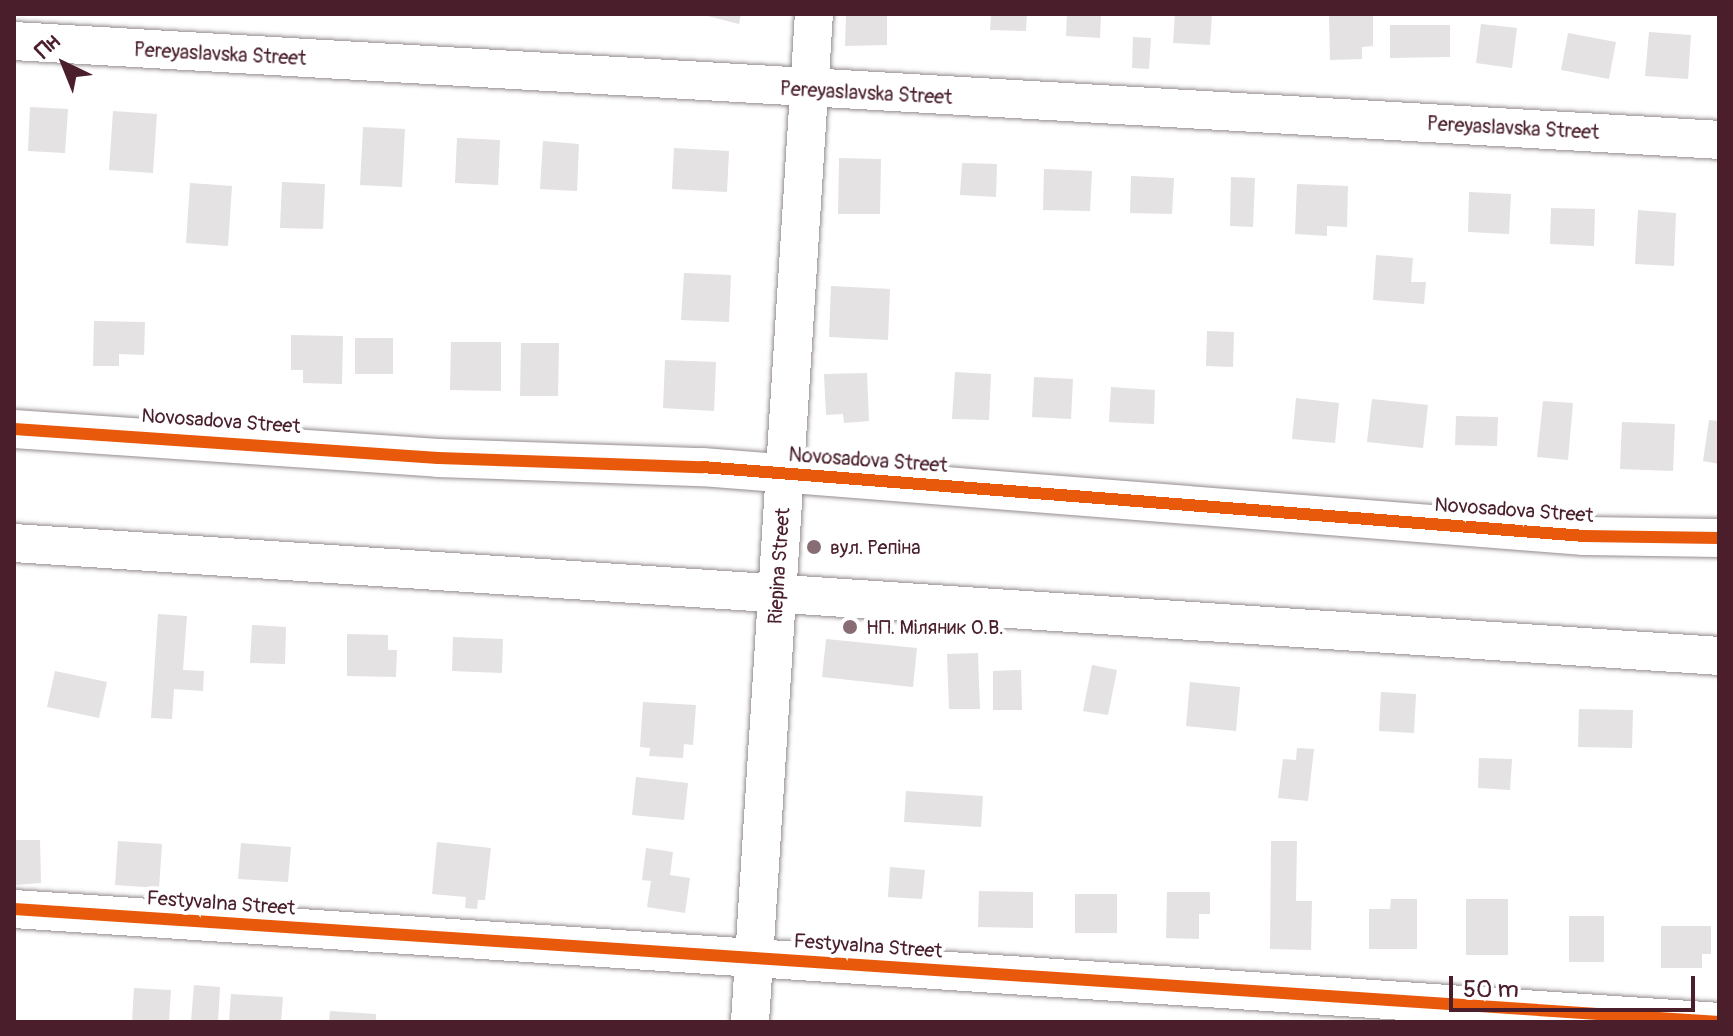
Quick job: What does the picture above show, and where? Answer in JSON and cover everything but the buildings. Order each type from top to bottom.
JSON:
[{"type":"street","name":"Riepina Street","points":[[750,1022],[814,14]]},
{"type":"street","name":"Pereyaslavska Street","points":[[14,41],[809,90],[1719,140]]},
{"type":"street","name":"Novosadova Street","points":[[14,429],[257,443],[438,458],[785,473],[1584,536],[1719,538]]},
{"type":"street","points":[[14,543],[1719,656]]},
{"type":"street","name":"Festyvalna Street","points":[[14,909],[1719,1022]]},
{"type":"cycle path","points":[[14,429],[438,458],[702,467],[1584,536],[1719,538]]},
{"type":"cycle path","points":[[14,909],[1719,1022]]},
{"type":"place","name":"вул. Репіна","points":[[814,547]]},
{"type":"place","name":"НП. Міляник О.В.","points":[[850,627]]}]
